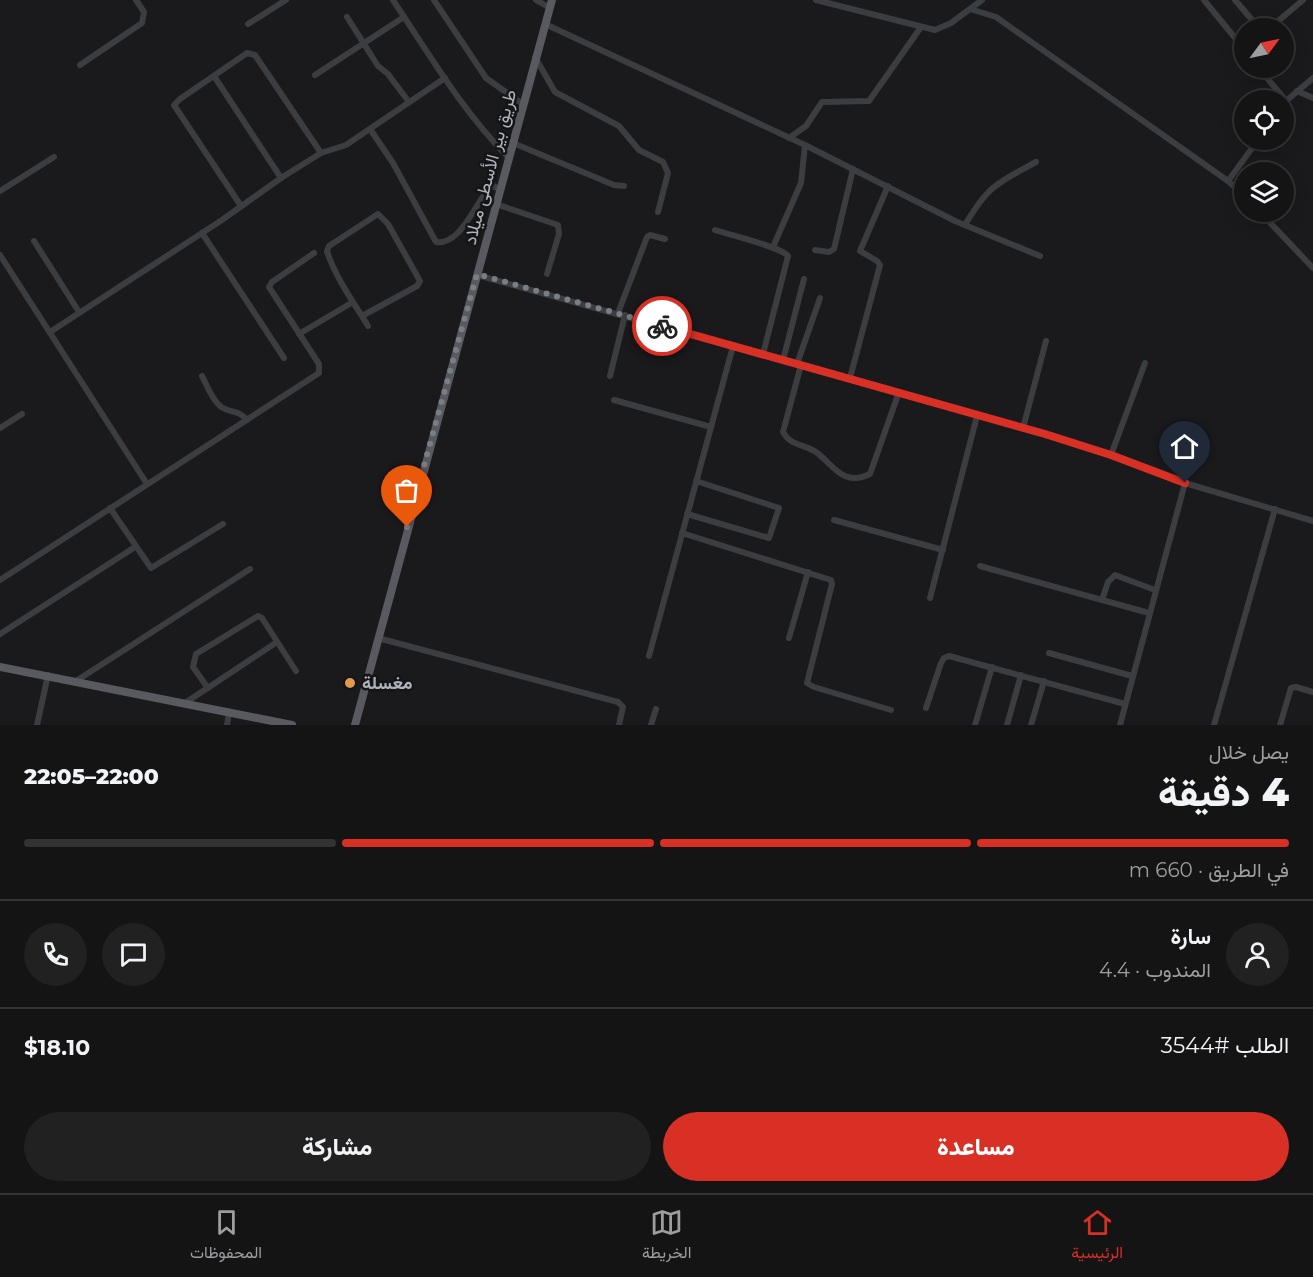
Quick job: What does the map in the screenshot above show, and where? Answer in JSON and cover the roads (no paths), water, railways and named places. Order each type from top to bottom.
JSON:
[{"type":"main road","name":"طريق بير الأسطى ميلاد","points":[[355,724],[551,4]]},
{"type":"main road","points":[[0,667],[292,725]]},
{"type":"street","points":[[80,64],[142,22],[145,15],[136,0]]},
{"type":"street","points":[[248,24],[286,0]]},
{"type":"street","points":[[393,0],[489,139],[509,158]]},
{"type":"street","points":[[434,0],[486,78],[524,105]]},
{"type":"street","points":[[536,0],[551,4]]},
{"type":"street","points":[[816,0],[934,30],[944,27],[982,0]]},
{"type":"street","points":[[1204,0],[1234,37]]},
{"type":"street","points":[[1282,18],[1303,0]]},
{"type":"street","points":[[1237,1],[1251,18]]},
{"type":"street","points":[[970,9],[996,17],[1234,186]]},
{"type":"street","points":[[347,17],[378,66],[388,74],[409,102]]},
{"type":"street","points":[[315,75],[404,17]]},
{"type":"street","points":[[545,24],[805,145],[965,225],[1040,256]]},
{"type":"street","points":[[789,138],[806,126],[822,102],[861,103],[875,96],[921,27]]},
{"type":"street","points":[[241,206],[175,110],[176,102],[214,76],[252,52],[321,153]]},
{"type":"street","points":[[536,57],[555,92],[619,126],[639,150],[663,162],[668,173],[658,212]]},
{"type":"street","points":[[214,76],[281,178]]},
{"type":"street","points":[[50,332],[202,233],[281,178],[321,153],[346,144],[445,78]]},
{"type":"street","points":[[1267,78],[1276,90]]},
{"type":"street","points":[[1294,94],[1313,78]]},
{"type":"street","points":[[1297,91],[1313,98]]},
{"type":"street","points":[[370,129],[393,163],[436,242],[444,242],[459,231],[470,219],[490,188],[494,186],[500,190]]},
{"type":"street","points":[[513,143],[624,186]]},
{"type":"street","points":[[773,247],[801,183],[805,145]]},
{"type":"street","points":[[1228,181],[1251,150]]},
{"type":"street","points":[[0,191],[54,157]]},
{"type":"street","points":[[965,225],[981,197],[992,187],[1036,162]]},
{"type":"street","points":[[815,250],[829,252],[834,249],[853,169]]},
{"type":"street","points":[[850,378],[880,265],[860,251],[888,186]]},
{"type":"street","points":[[496,204],[558,225],[559,234],[548,274]]},
{"type":"street","points":[[362,316],[417,286],[420,281],[388,224],[378,214],[370,216],[327,249],[352,302],[368,326]]},
{"type":"street","points":[[1269,222],[1313,268]]},
{"type":"street","points":[[715,230],[773,247],[785,253],[789,261],[763,354]]},
{"type":"street","points":[[202,233],[284,358]]},
{"type":"street","points":[[610,376],[621,314],[647,237],[665,239]]},
{"type":"street","points":[[34,241],[79,312]]},
{"type":"street","points":[[0,580],[319,373],[319,364],[270,285],[314,253]]},
{"type":"street","points":[[0,255],[147,484]]},
{"type":"street","points":[[477,274],[1023,428],[1111,455],[1185,483],[1313,521]]},
{"type":"street","points":[[783,360],[804,279]]},
{"type":"street","points":[[820,298],[799,364],[783,432],[793,443],[819,454],[833,470],[842,475],[852,477],[870,474],[899,392]]},
{"type":"street","points":[[299,334],[352,302]]},
{"type":"street","points":[[1023,428],[1047,341]]},
{"type":"street","points":[[649,656],[733,346]]},
{"type":"street","points":[[1111,455],[1145,363]]},
{"type":"street","points":[[202,376],[225,410],[239,412],[247,420]]},
{"type":"street","points":[[614,400],[711,427]]},
{"type":"street","points":[[0,428],[22,414]]},
{"type":"street","points":[[930,598],[977,416]]},
{"type":"street","points":[[687,514],[769,538],[778,508],[696,481]]},
{"type":"street","points":[[1120,725],[1185,483]]},
{"type":"street","points":[[110,508],[151,568],[223,524]]},
{"type":"street","points":[[1214,725],[1275,509]]},
{"type":"street","points":[[834,520],[943,550]]},
{"type":"street","points":[[682,533],[828,578],[832,584],[807,683],[891,710]]},
{"type":"street","points":[[0,634],[135,547]]},
{"type":"street","points":[[980,566],[1149,613]]},
{"type":"street","points":[[76,681],[250,569]]},
{"type":"street","points":[[789,638],[808,572]]},
{"type":"street","points":[[1102,600],[1108,582],[1115,575],[1155,590]]},
{"type":"street","points":[[208,688],[193,667],[196,654],[258,616],[296,671]]},
{"type":"street","points":[[378,638],[618,702],[623,707],[619,725]]},
{"type":"street","points":[[186,703],[277,642]]},
{"type":"street","points":[[1049,653],[1132,676]]},
{"type":"street","points":[[926,708],[938,671],[946,656],[1125,704]]},
{"type":"street","points":[[975,725],[992,667]]},
{"type":"street","points":[[38,725],[48,675]]},
{"type":"street","points":[[1006,724],[1021,675]]},
{"type":"street","points":[[1031,725],[1044,681]]},
{"type":"street","points":[[1280,725],[1291,688],[1296,687],[1313,692]]},
{"type":"street","points":[[651,725],[656,709]]},
{"type":"street","points":[[227,725],[229,713]]},
{"type":"place","name":"مغسلة","points":[[350,683]]}]
